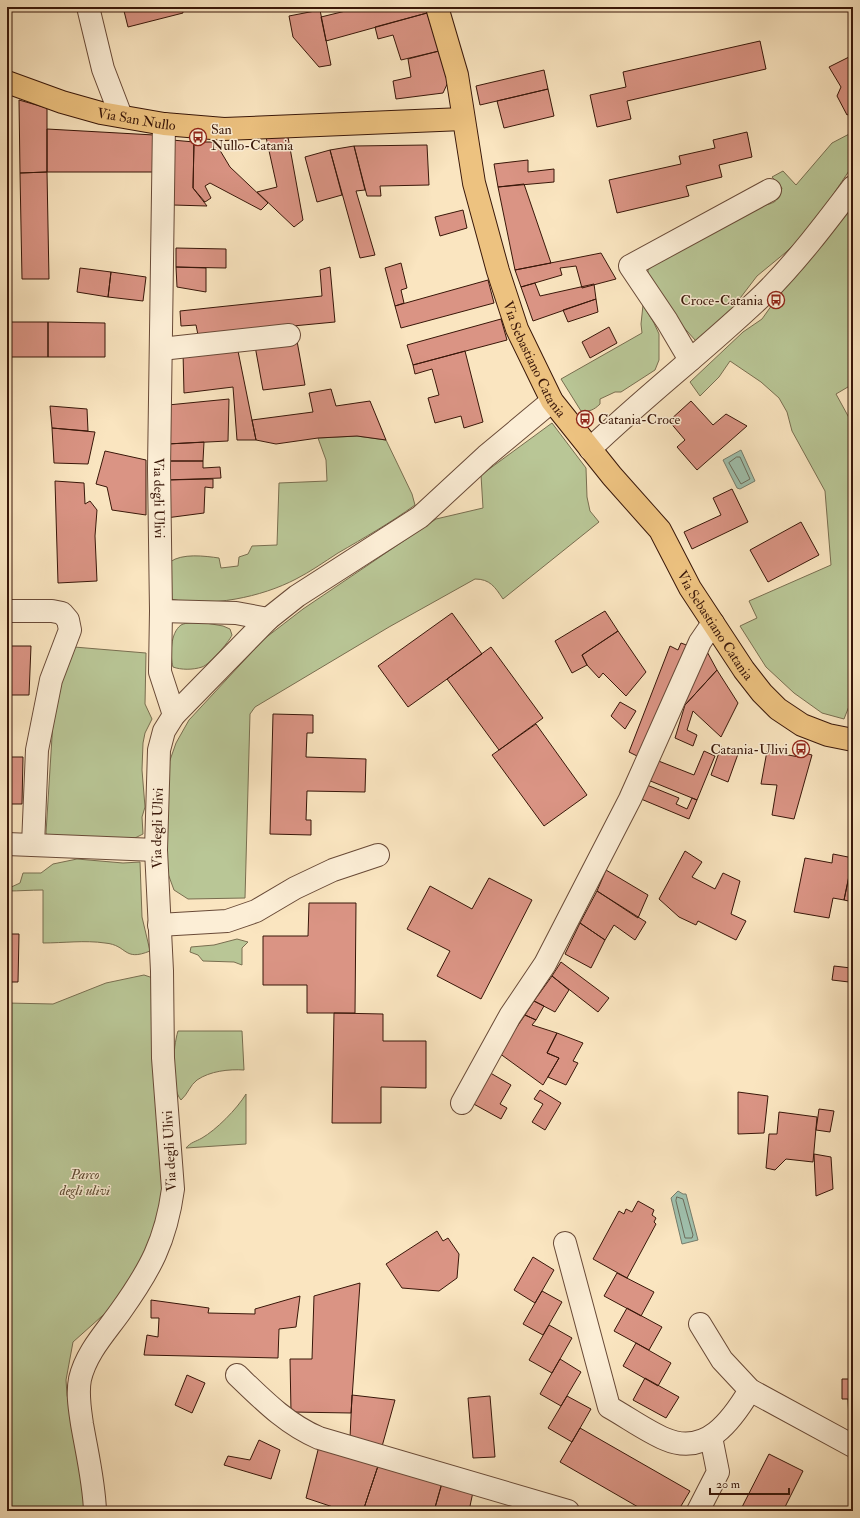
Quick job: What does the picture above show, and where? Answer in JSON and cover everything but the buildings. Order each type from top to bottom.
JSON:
[{"type":"main road","name":"Via Sebastiano Catania","points":[[437,7],[457,75],[474,183],[498,270],[517,329],[552,401],[612,476],[660,530],[690,588],[753,682],[778,709],[802,725],[828,735],[853,740]]},
{"type":"main road","name":"Via San Nullo","points":[[7,82],[62,102],[121,116],[164,124],[224,129],[463,119]]},
{"type":"street","points":[[88,7],[103,69],[121,116]]},
{"type":"street","name":"Via degli Ulivi","points":[[94,1511],[80,1409],[80,1380],[87,1359],[94,1347],[136,1288],[160,1245],[170,1210],[173,1189],[163,1058],[160,925],[156,850],[159,750],[164,731],[174,715],[160,672],[161,611],[158,469],[164,124]]},
{"type":"street","points":[[590,449],[632,409],[764,294],[805,251],[853,187]]},
{"type":"street","points":[[690,360],[667,321],[630,266],[770,190]]},
{"type":"street","points":[[161,349],[289,335]]},
{"type":"street","points":[[174,715],[268,620],[297,596],[420,517],[486,456],[552,401]]},
{"type":"street","points":[[7,611],[52,611],[62,613],[68,620],[70,630],[51,680],[37,750],[34,845]]},
{"type":"street","points":[[161,611],[236,613],[268,620]]},
{"type":"street","points":[[462,1103],[510,1016],[546,964],[630,799],[700,642],[713,623]]},
{"type":"street","points":[[7,844],[156,850]]},
{"type":"street","points":[[160,925],[227,921],[256,912],[295,888],[333,870],[378,855]]},
{"type":"street","points":[[565,1243],[609,1407],[666,1440],[689,1443],[710,1437],[723,1428],[736,1413],[750,1390]]},
{"type":"street","points":[[700,1324],[722,1360],[750,1390],[853,1446]]},
{"type":"street","points":[[237,1375],[266,1404],[288,1421],[303,1431],[319,1438],[568,1511]]},
{"type":"street","points":[[698,1511],[718,1472],[710,1437]]},
{"type":"green space","points":[[853,132],[853,165],[826,205],[802,236],[785,253],[757,276],[728,314],[696,341],[677,320],[648,277],[648,270],[656,263],[761,206],[775,201],[782,188],[772,177],[783,171],[796,185],[832,143]]},
{"type":"green space","points":[[853,204],[853,384],[836,394],[853,425],[853,696],[844,719],[822,713],[794,693],[766,667],[740,626],[757,618],[749,601],[831,565],[825,491],[792,431],[787,412],[779,398],[761,382],[730,361],[719,377],[700,396],[690,382],[743,332],[762,319],[784,288]]},
{"type":"green space","points":[[643,305],[659,334],[659,360],[655,370],[621,392],[615,392],[600,399],[600,404],[593,409],[589,411],[581,411],[561,379],[642,333],[641,324]]},
{"type":"green space","points":[[552,423],[586,468],[587,497],[590,511],[599,522],[503,599],[492,584],[485,580],[475,579],[389,627],[255,707],[250,714],[245,898],[188,899],[174,890],[167,871],[165,830],[169,763],[176,743],[189,720],[264,639],[303,609],[436,519],[483,508],[481,475]]},
{"type":"green space","points":[[357,436],[386,440],[412,494],[415,505],[312,570],[296,579],[267,591],[252,596],[218,601],[202,602],[171,599],[170,562],[175,559],[187,556],[219,558],[221,568],[238,566],[239,557],[248,554],[252,546],[277,545],[279,483],[327,481],[326,460],[318,438]]},
{"type":"green space","points":[[200,622],[223,626],[230,629],[232,635],[218,653],[202,667],[180,669],[173,667],[171,657],[172,645],[177,629],[183,624]]},
{"type":"green space","points":[[74,647],[146,653],[145,704],[152,719],[145,733],[143,743],[142,770],[145,807],[142,817],[143,834],[135,838],[49,838],[46,833],[53,721],[60,682]]},
{"type":"green space","points":[[77,859],[123,863],[140,862],[142,917],[150,951],[135,955],[130,954],[112,944],[97,942],[43,943],[43,890],[7,891],[7,889],[20,883],[23,873],[41,873],[53,864]]},
{"type":"green space","points":[[237,939],[248,942],[242,948],[242,965],[234,962],[203,961],[198,955],[190,952],[191,947],[214,945]]},
{"type":"green space","name":"Parco degli ulivi","points":[[144,975],[153,978],[163,1200],[150,1248],[111,1308],[73,1342],[66,1380],[67,1395],[76,1440],[86,1511],[7,1511],[7,1003],[53,1004],[106,983]]},
{"type":"green space","points":[[178,1031],[242,1031],[244,1070],[220,1071],[208,1074],[197,1080],[181,1100],[175,1086],[174,1077],[174,1056]]},
{"type":"green space","points":[[246,1094],[246,1144],[186,1148],[191,1143],[202,1138],[220,1125]]},
{"type":"water","points":[[741,450],[755,481],[740,489],[737,488],[723,460]]},
{"type":"water","points":[[678,1191],[686,1194],[698,1240],[682,1244],[671,1198]]},
{"type":"place","name":"San Nullo-Catania","points":[[198,137]]},
{"type":"place","name":"Croce-Catania","points":[[776,300]]},
{"type":"place","name":"Catania-Croce","points":[[585,419]]},
{"type":"place","name":"Catania-Ulivi","points":[[801,749]]}]
